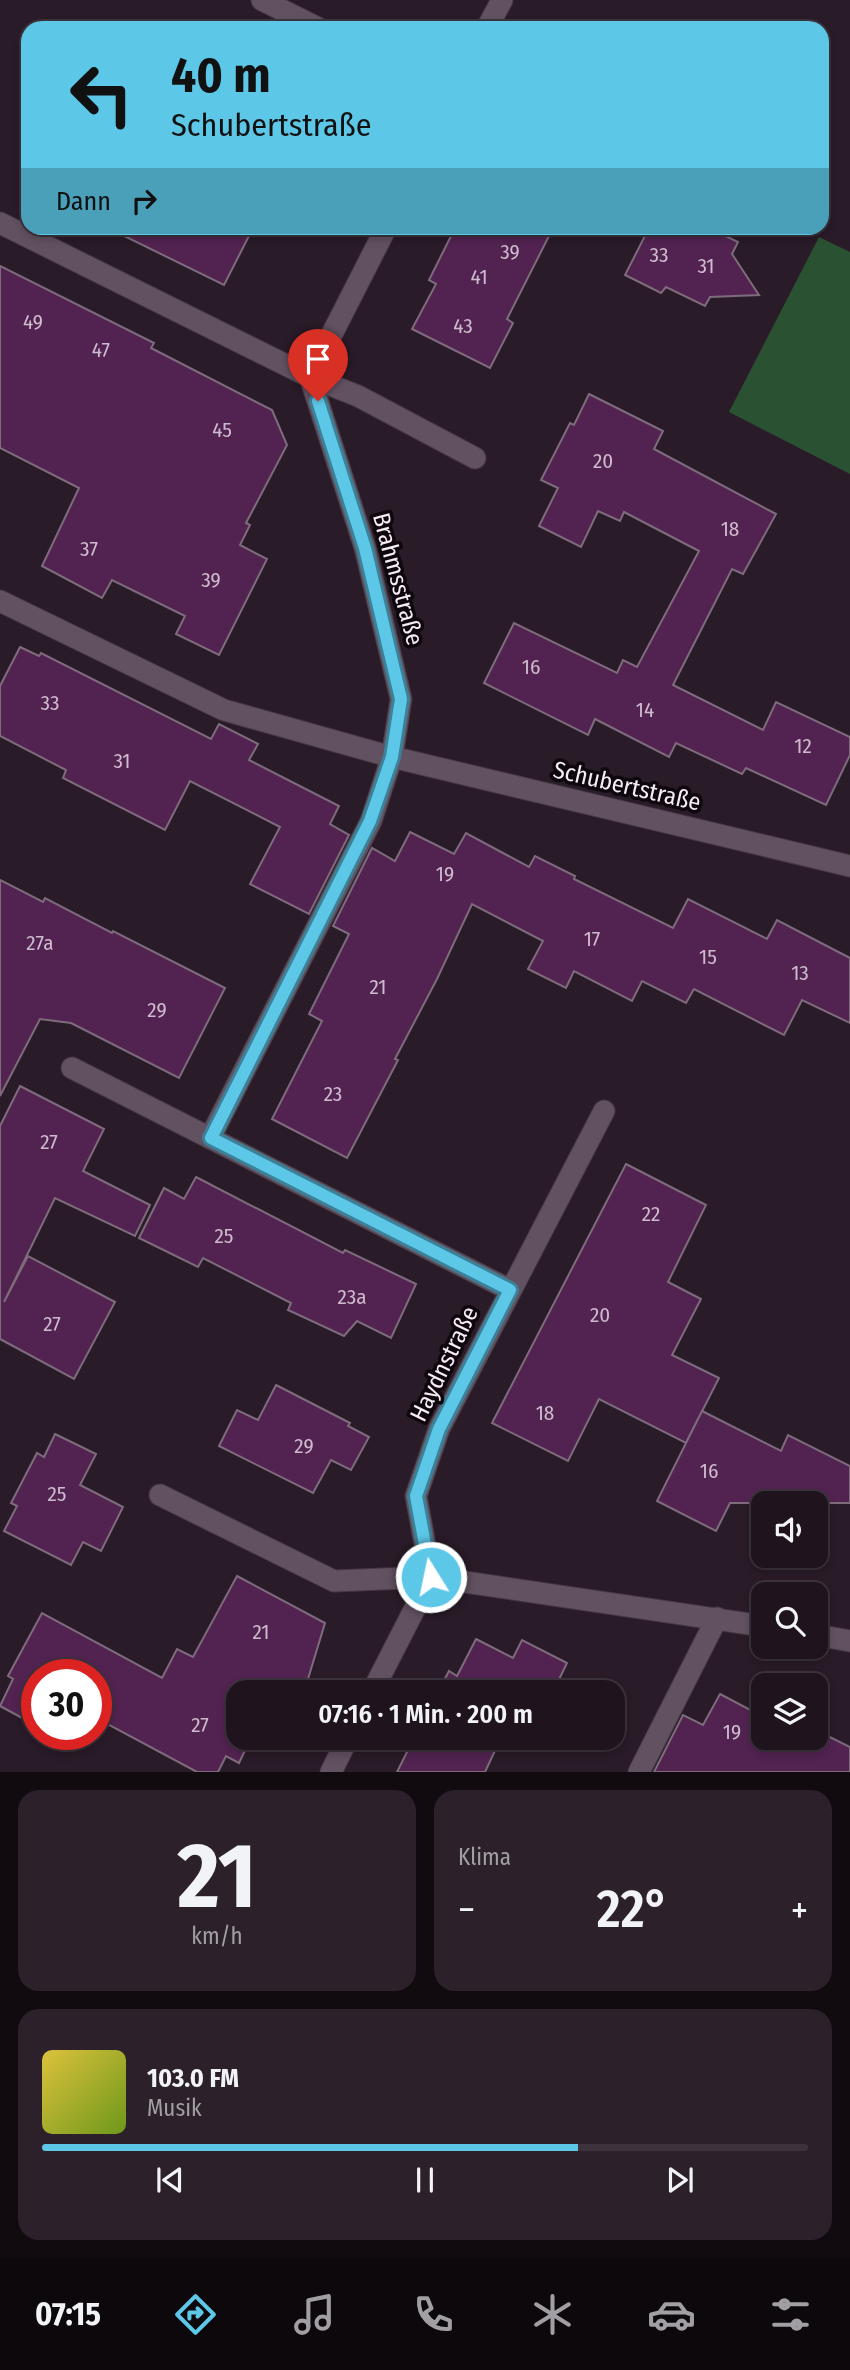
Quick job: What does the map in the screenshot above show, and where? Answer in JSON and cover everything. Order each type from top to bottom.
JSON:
[{"type":"street","points":[[262,0],[304,21]]},
{"type":"street","points":[[491,21],[502,0]]},
{"type":"street","points":[[0,223],[21,233]]},
{"type":"street","points":[[24,235],[310,377],[358,396],[475,458]]},
{"type":"street","points":[[310,377],[382,235]]},
{"type":"street","name":"Brahmsstraße","points":[[310,377],[365,548],[401,699],[392,757]]},
{"type":"street","name":"Schubertstraße","points":[[0,601],[225,710],[392,757],[850,866]]},
{"type":"street","points":[[211,1138],[370,821],[392,757]]},
{"type":"street","points":[[72,1068],[510,1290]]},
{"type":"street","name":"Haydnstraße","points":[[431,1577],[416,1496],[439,1429],[604,1111]]},
{"type":"street","points":[[160,1495],[334,1581],[431,1577],[751,1624]]},
{"type":"street","points":[[378,1680],[431,1577]]},
{"type":"street","points":[[639,1772],[717,1618]]},
{"type":"street","points":[[828,1637],[850,1641]]},
{"type":"street","points":[[331,1772],[342,1750]]},
{"type":"green space","points":[[819,237],[850,252],[850,474],[729,412]]},
{"type":"building","points":[[122,235],[249,235],[224,285]]},
{"type":"building","points":[[452,235],[549,235],[507,319],[513,323],[490,368],[412,329],[436,284],[429,280]]},
{"type":"building","points":[[645,235],[724,235],[738,242],[732,254],[759,295],[710,297],[705,306],[666,287],[661,293],[625,275]]},
{"type":"building","points":[[0,266],[154,343],[151,348],[272,410],[287,445],[246,523],[250,525],[240,545],[267,559],[219,655],[176,634],[185,616],[112,580],[102,598],[42,566],[79,488],[0,448]]},
{"type":"building","points":[[589,394],[663,431],[654,449],[776,514],[743,574],[732,569],[673,685],[763,730],[776,702],[850,737],[850,755],[826,805],[746,768],[742,774],[676,743],[669,757],[595,719],[588,735],[484,683],[514,623],[617,673],[623,660],[637,667],[699,551],[624,512],[620,521],[598,511],[581,547],[539,526],[558,488],[541,480],[570,423],[574,425]]},
{"type":"building","points":[[20,647],[39,656],[41,653],[211,739],[219,724],[258,744],[249,760],[339,806],[330,824],[349,835],[309,914],[250,884],[280,827],[190,781],[165,830],[63,778],[66,770],[0,736],[0,686]]},
{"type":"building","points":[[410,832],[454,854],[466,833],[529,867],[535,856],[575,876],[574,879],[673,928],[688,899],[767,939],[777,920],[850,958],[850,1023],[802,1000],[784,1035],[694,989],[686,1003],[642,981],[632,1001],[574,971],[566,988],[528,969],[543,941],[472,904],[395,1059],[398,1060],[347,1158],[272,1119],[322,1021],[309,1014],[349,934],[333,926],[372,848],[395,861]]},
{"type":"building","points":[[0,880],[43,902],[45,898],[225,988],[179,1078],[71,1023],[40,1019],[0,1096]]},
{"type":"building","points":[[20,1086],[104,1129],[83,1171],[150,1205],[135,1236],[55,1198],[4,1302],[28,1256],[115,1302],[74,1379],[0,1339],[0,1126]]},
{"type":"building","points":[[626,1164],[706,1205],[668,1282],[701,1299],[672,1355],[719,1378],[686,1443],[599,1399],[568,1461],[492,1423]]},
{"type":"building","points":[[196,1177],[343,1253],[345,1250],[416,1284],[391,1338],[357,1321],[344,1336],[288,1310],[291,1303],[203,1258],[198,1267],[139,1238],[164,1188],[184,1199]]},
{"type":"building","points":[[276,1385],[350,1423],[348,1426],[369,1437],[351,1470],[331,1460],[313,1493],[219,1446],[237,1410],[258,1420]]},
{"type":"building","points":[[702,1411],[781,1451],[788,1435],[850,1466],[850,1503],[828,1503],[828,1491],[751,1491],[751,1503],[730,1503],[716,1531],[657,1501]]},
{"type":"building","points":[[55,1434],[96,1454],[80,1485],[123,1507],[101,1551],[83,1542],[71,1565],[4,1531],[17,1506],[11,1503],[37,1453],[44,1457]]},
{"type":"building","points":[[237,1576],[325,1623],[308,1680],[226,1680],[226,1750],[245,1750],[239,1763],[226,1756],[218,1772],[197,1772],[112,1727],[112,1659],[21,1659],[21,1717],[0,1706],[13,1679],[8,1676],[42,1613],[162,1678],[177,1649],[193,1657]]},
{"type":"building","points":[[476,1639],[513,1658],[522,1640],[567,1663],[559,1680],[444,1680],[449,1671],[457,1676]]},
{"type":"building","points":[[720,1694],[751,1710],[751,1750],[828,1750],[828,1736],[850,1747],[850,1772],[654,1772],[683,1715],[703,1725]]},
{"type":"building","points":[[408,1750],[495,1750],[485,1772],[397,1772]]},
{"type":"route","points":[[318,401],[365,548],[401,699],[392,757],[370,821],[211,1138],[510,1290],[439,1429],[416,1496],[431,1577]]}]
